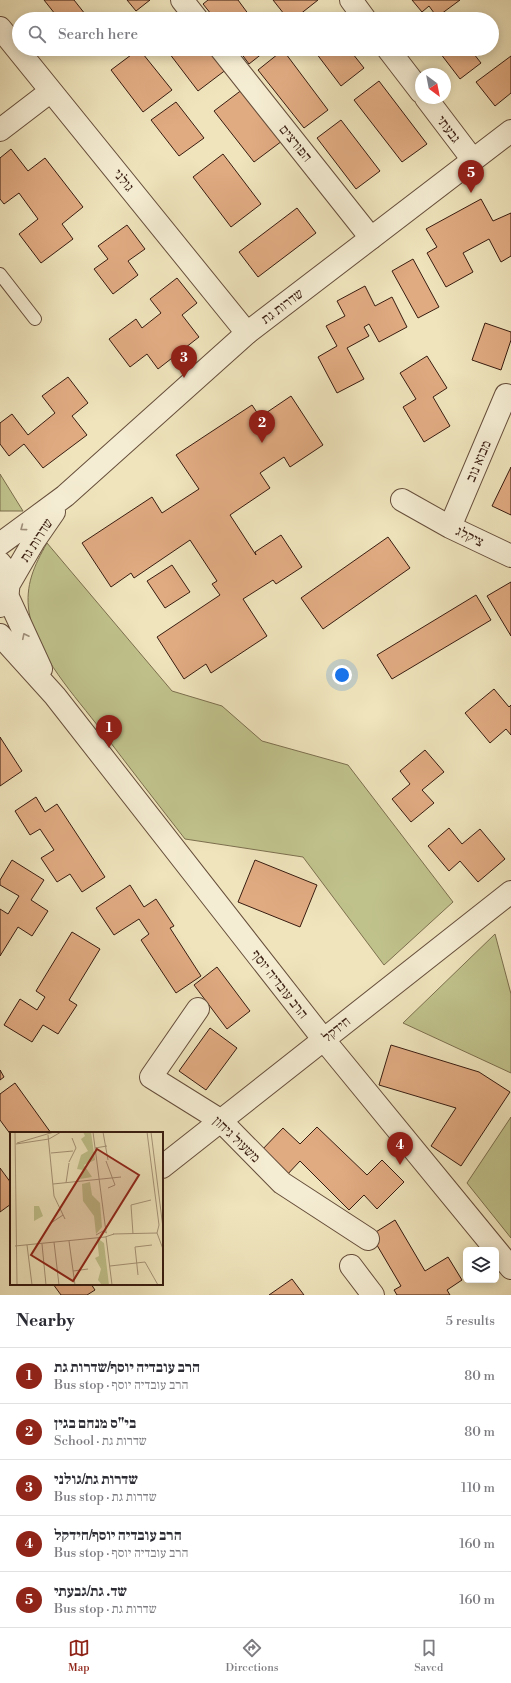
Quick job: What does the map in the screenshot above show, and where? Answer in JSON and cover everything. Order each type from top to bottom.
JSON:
[{"type":"street","points":[[182,0],[191,12]]},
{"type":"street","points":[[351,0],[360,12]]},
{"type":"street","name":"גולני","points":[[0,28],[12,43]]},
{"type":"street","name":"גולני","points":[[23,56],[247,333]]},
{"type":"street","name":"הפורצים","points":[[227,56],[372,238]]},
{"type":"street","points":[[393,56],[415,84]]},
{"type":"street","points":[[0,130],[51,91]]},
{"type":"street","name":"גבעתי","points":[[431,104],[473,160]]},
{"type":"street","name":"שדרות גת","points":[[0,544],[65,496],[247,333],[511,131]]},
{"type":"street","name":"מבוא נוב","points":[[450,527],[506,395]]},
{"type":"street","name":"שדרות גת","points":[[5,595],[34,541],[65,496]]},
{"type":"street","name":"ציקלג","points":[[402,500],[450,527],[511,556]]},
{"type":"street","name":"הרב עובדיה יוסף","points":[[0,563],[7,574],[5,595],[55,696]]},
{"type":"street","name":"הרב עובדיה יוסף","points":[[0,635],[55,696],[324,1040],[511,1268]]},
{"type":"street","name":"חידקל","points":[[163,1166],[511,892]]},
{"type":"street","name":"משעול גיחון","points":[[198,1009],[151,1077],[220,1120],[282,1183],[368,1239]]},
{"type":"street","points":[[351,1266],[373,1295]]},
{"type":"lane","points":[[0,274],[35,319]]},
{"type":"green space","points":[[0,474],[23,511],[0,511]]},
{"type":"green space","points":[[47,543],[172,691],[222,706],[262,741],[348,765],[453,902],[384,965],[303,857],[185,839],[69,690],[48,660],[40,644],[33,628],[29,612],[28,593],[38,560]]},
{"type":"green space","points":[[495,934],[511,994],[511,1073],[403,1023]]},
{"type":"green space","points":[[511,1117],[511,1238],[467,1183]]},
{"type":"building","points":[[44,0],[74,0],[83,12],[53,12]]},
{"type":"building","points":[[127,0],[150,0],[136,11]]},
{"type":"building","points":[[208,0],[238,0],[247,12],[209,12],[203,4]]},
{"type":"building","points":[[273,0],[318,0],[303,12],[282,12]]},
{"type":"building","points":[[412,0],[460,0],[444,12],[433,12],[429,6],[422,12]]},
{"type":"building","points":[[130,56],[145,56],[172,90],[143,112],[111,70]]},
{"type":"building","points":[[171,56],[217,56],[227,69],[198,91]]},
{"type":"building","points":[[243,56],[259,56],[249,64]]},
{"type":"building","points":[[276,56],[288,56],[328,110],[304,128],[258,70]]},
{"type":"building","points":[[318,56],[355,56],[364,68],[341,86]]},
{"type":"building","points":[[442,56],[476,56],[481,63],[460,79]]},
{"type":"building","points":[[511,56],[511,93],[495,106],[476,82]]},
{"type":"building","points":[[379,81],[427,144],[402,162],[354,100]]},
{"type":"building","points":[[243,89],[282,141],[254,162],[214,111]]},
{"type":"building","points":[[176,102],[204,138],[179,156],[151,120]]},
{"type":"building","points":[[341,120],[380,171],[356,189],[317,138]]},
{"type":"building","points":[[11,149],[28,171],[45,158],[83,207],[62,224],[73,239],[41,263],[19,234],[38,219],[19,193],[4,204],[0,199],[0,158]]},
{"type":"building","points":[[223,154],[261,204],[231,227],[193,177]]},
{"type":"building","points":[[481,199],[493,221],[511,213],[511,256],[501,262],[489,239],[463,253],[473,272],[446,287],[427,253],[437,247],[426,229]]},
{"type":"building","points":[[297,208],[316,233],[258,277],[239,252]]},
{"type":"building","points":[[127,225],[145,249],[128,261],[138,275],[113,294],[94,269],[108,259],[98,246]]},
{"type":"building","points":[[413,259],[439,307],[418,318],[392,271]]},
{"type":"building","points":[[177,278],[197,303],[182,315],[199,337],[158,369],[147,354],[130,367],[109,339],[136,319],[142,328],[161,313],[150,299]]},
{"type":"building","points":[[365,286],[375,306],[392,297],[407,327],[379,342],[369,324],[364,327],[369,336],[347,348],[364,379],[337,393],[318,357],[337,346],[326,326],[345,316],[337,301]]},
{"type":"building","points":[[485,323],[511,332],[511,340],[501,370],[472,360]]},
{"type":"building","points":[[427,356],[447,388],[433,397],[450,426],[424,442],[403,407],[416,399],[400,373]]},
{"type":"building","points":[[68,377],[88,403],[72,416],[87,435],[43,468],[24,444],[9,456],[0,444],[0,423],[12,414],[28,435],[55,413],[42,396]]},
{"type":"building","points":[[291,396],[323,445],[290,467],[284,457],[260,473],[270,488],[230,515],[256,555],[255,552],[281,535],[302,567],[276,584],[273,580],[243,599],[267,636],[211,673],[206,664],[184,679],[157,637],[220,595],[212,584],[217,581],[190,540],[134,578],[131,573],[111,587],[82,543],[152,497],[162,513],[199,489],[176,455],[252,405],[260,417]]},
{"type":"building","points":[[511,467],[511,515],[492,506]]},
{"type":"building","points":[[388,537],[410,568],[323,629],[301,598]]},
{"type":"building","points":[[172,565],[190,592],[165,608],[147,581]]},
{"type":"building","points":[[511,582],[511,636],[487,596]]},
{"type":"building","points":[[476,595],[491,620],[392,679],[377,655]]},
{"type":"building","points":[[494,689],[509,707],[511,705],[511,735],[506,729],[490,743],[465,713]]},
{"type":"building","points":[[0,737],[22,771],[0,786]]},
{"type":"building","points":[[425,750],[444,772],[422,790],[434,803],[411,822],[392,799],[410,784],[400,771]]},
{"type":"building","points":[[36,797],[45,812],[57,804],[105,877],[82,892],[70,874],[57,882],[41,858],[54,850],[40,829],[30,835],[15,811]]},
{"type":"building","points":[[449,828],[462,844],[480,829],[505,859],[478,882],[460,861],[449,871],[428,846]]},
{"type":"building","points":[[12,860],[44,880],[31,900],[48,911],[32,936],[18,927],[0,956],[0,909],[8,914],[19,896],[0,885],[0,880]]},
{"type":"building","points":[[255,860],[317,885],[300,927],[238,902]]},
{"type":"building","points":[[130,885],[144,907],[156,899],[174,926],[170,928],[201,976],[176,993],[141,940],[149,934],[139,919],[114,935],[96,908]]},
{"type":"building","points":[[72,932],[100,949],[69,1000],[77,1005],[58,1034],[43,1025],[32,1042],[4,1025],[20,999],[37,1010],[45,997],[36,991]]},
{"type":"building","points":[[217,967],[250,1011],[227,1029],[194,985]]},
{"type":"building","points":[[210,1028],[237,1048],[206,1090],[179,1071]]},
{"type":"building","points":[[391,1045],[479,1072],[510,1092],[461,1166],[431,1146],[456,1108],[379,1085]]},
{"type":"building","points":[[0,1070],[4,1077],[0,1080]]},
{"type":"building","points":[[15,1083],[50,1132],[10,1132],[10,1134],[0,1120],[0,1094]]},
{"type":"building","points":[[317,1127],[367,1175],[382,1160],[404,1182],[377,1209],[364,1195],[349,1210],[300,1161],[285,1177],[259,1153],[283,1128],[300,1144]]},
{"type":"building","points":[[0,1168],[10,1182],[10,1205],[0,1212]]},
{"type":"building","points":[[395,1220],[425,1271],[448,1257],[462,1280],[447,1290],[450,1295],[397,1295],[394,1290],[401,1286],[371,1235]]},
{"type":"building","points":[[292,1279],[304,1295],[269,1295]]},
{"type":"building","points":[[54,1285],[92,1285],[95,1290],[87,1295],[61,1295]]},
{"type":"place","name":"שד. גת/גבעתי","points":[[471,193]]},
{"type":"place","name":"שדרות גת/גולני","points":[[184,378]]},
{"type":"place","name":"בי\"ס מנחם בגין","points":[[262,443]]},
{"type":"place","name":"הרב עובדיה יוסף/שדרות גת","points":[[109,748]]},
{"type":"place","name":"הרב עובדיה יוסף/חידקל","points":[[400,1165]]}]
